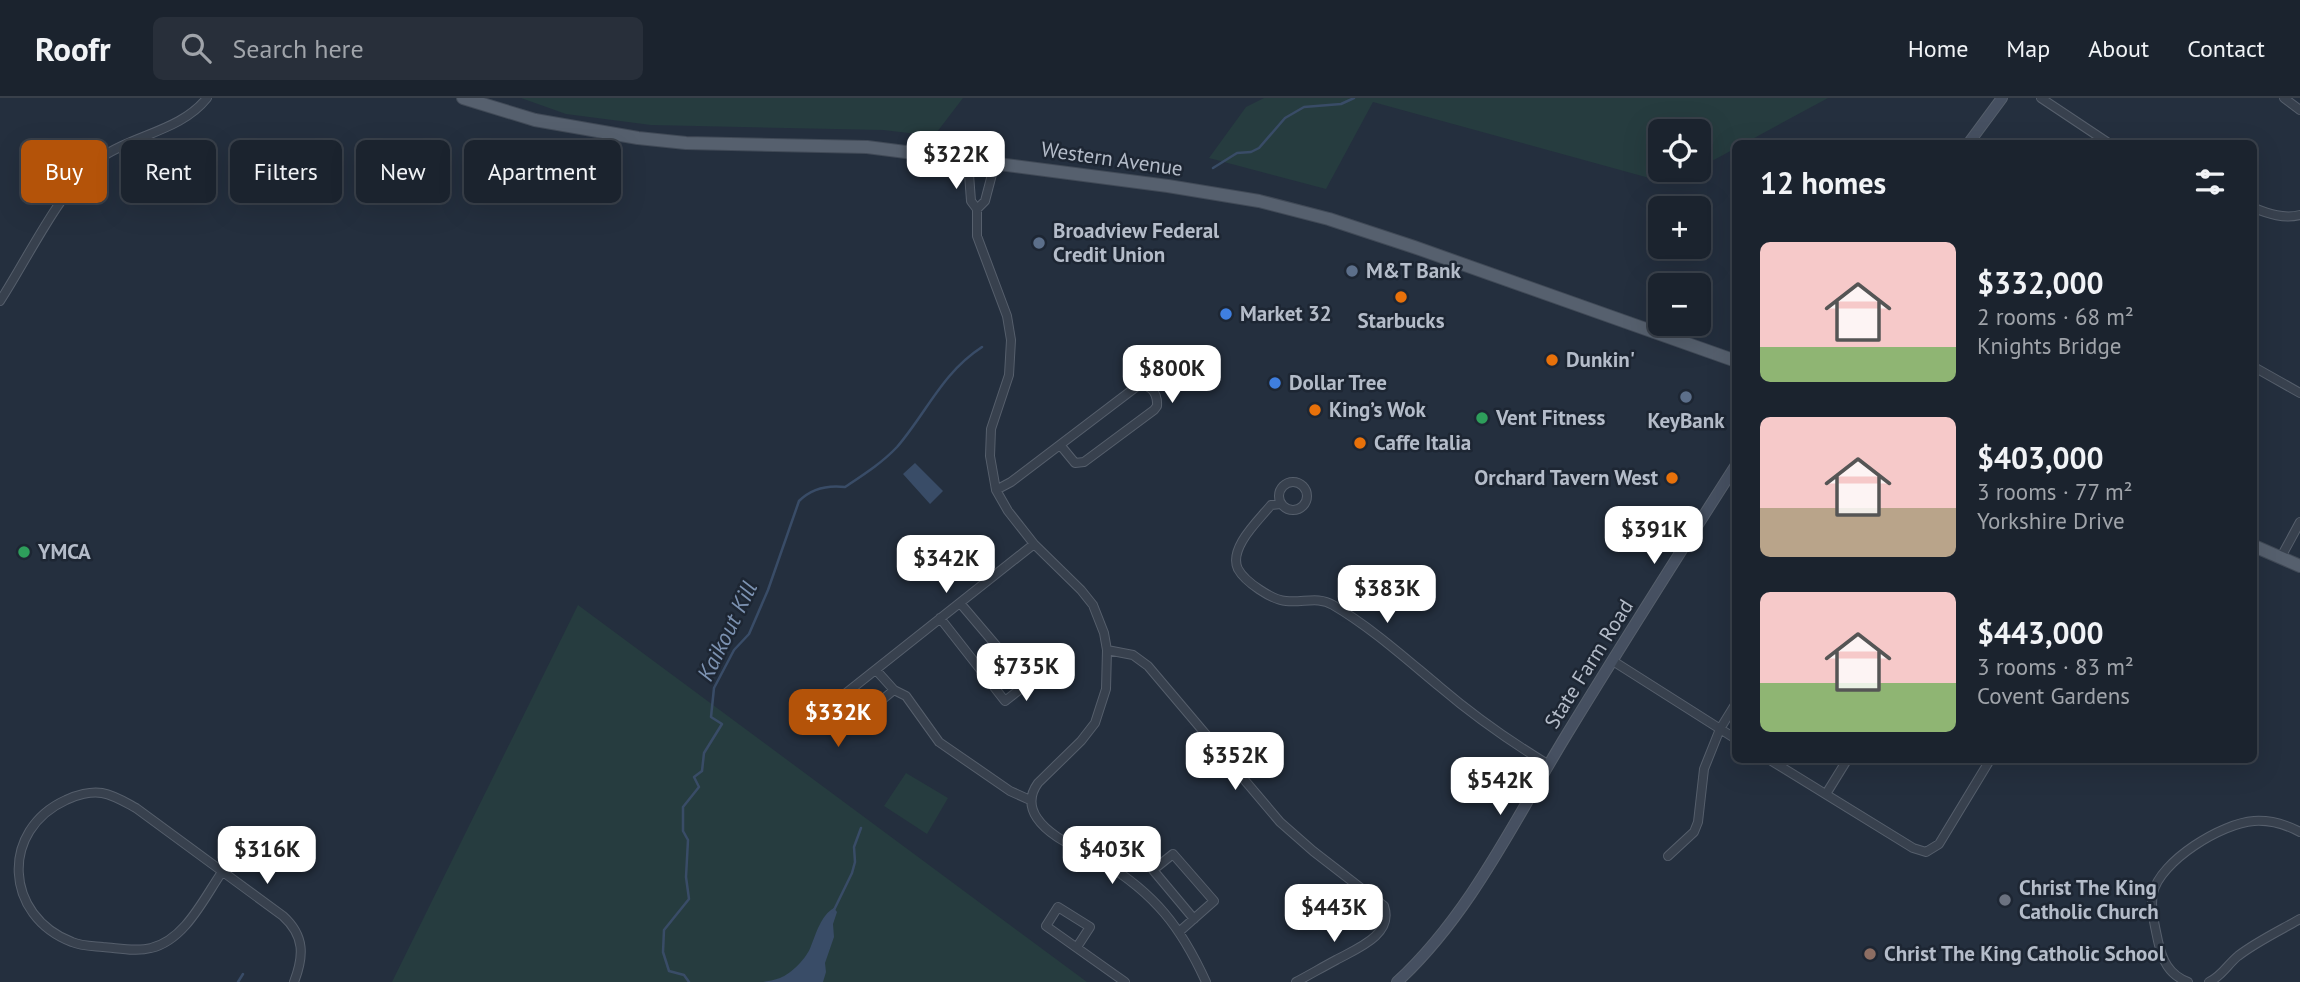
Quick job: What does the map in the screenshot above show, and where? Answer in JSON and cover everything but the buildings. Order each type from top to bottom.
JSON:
[{"type":"main road","name":"Western Avenue","points":[[463,98],[535,120],[638,138],[686,143],[867,147],[1203,191],[1290,209],[1414,247],[1732,360]]},
{"type":"main road","points":[[1971,140],[2002,98]]},
{"type":"main road","name":"State Farm Road","points":[[1397,982],[1439,937],[1466,902],[1732,471]]},
{"type":"main road","points":[[2257,547],[2300,566]]},
{"type":"street","points":[[0,301],[68,191],[90,166],[112,151],[181,120],[207,98]]},
{"type":"street","points":[[2041,98],[2104,140]]},
{"type":"street","points":[[2284,98],[2300,110]]},
{"type":"street","points":[[968,160],[971,201],[977,209],[977,236],[1007,316],[1010,340],[1009,375],[991,429],[990,456],[996,490],[1034,544],[1093,605],[1104,633],[1107,650],[1106,689],[1095,723],[1081,741],[1038,783],[1030,800],[1043,826],[1134,883],[1154,901],[1180,931],[1206,982]]},
{"type":"street","points":[[977,209],[985,201],[995,163]]},
{"type":"street","points":[[2257,209],[2283,216],[2300,215]]},
{"type":"street","points":[[2257,369],[2300,393]]},
{"type":"street","points":[[996,490],[1012,482],[1061,446],[1136,387],[1146,385],[1156,395],[1157,406],[1154,410],[1084,462],[1075,463],[1061,446]]},
{"type":"street","points":[[1281,504],[1271,505],[1239,548],[1236,563],[1242,575],[1281,600],[1316,600],[1336,607],[1387,643],[1441,688],[1521,748],[1549,765]]},
{"type":"street","points":[[2281,557],[2300,522]]},
{"type":"street","points":[[894,690],[839,735],[821,713],[1034,544]]},
{"type":"street","points":[[940,618],[1005,701],[1028,683],[960,603]]},
{"type":"street","points":[[1107,650],[1133,655],[1148,666],[1280,822],[1313,851],[1381,901],[1386,912],[1384,925],[1369,942],[1296,982]]},
{"type":"street","points":[[1613,661],[1732,736]]},
{"type":"street","points":[[876,670],[894,690],[906,696],[939,741],[1010,791],[1030,800]]},
{"type":"street","points":[[1668,856],[1694,832],[1698,822],[1704,769],[1720,729],[1732,710]]},
{"type":"street","points":[[1775,763],[1913,848],[1926,852],[1939,844],[1988,763]]},
{"type":"street","points":[[1826,794],[1845,763]]},
{"type":"street","points":[[222,872],[193,915],[172,937],[150,948],[136,949],[74,943],[60,936],[32,914],[20,887],[18,872],[23,841],[38,818],[48,809],[75,796],[101,792],[136,808],[292,924],[302,943],[301,963],[294,982]]},
{"type":"street","points":[[2188,982],[2170,971],[2160,948],[2155,924],[2153,893],[2165,869],[2183,854],[2228,827],[2240,823],[2267,821],[2300,832]]},
{"type":"street","points":[[1180,931],[1194,919],[1214,901],[1173,854],[1153,870],[1194,919]]},
{"type":"street","points":[[1077,947],[1090,927],[1058,907],[1046,926],[1125,982]]},
{"type":"street","points":[[2209,982],[2217,978],[2246,950],[2300,919]]},
{"type":"green space","points":[[521,98],[963,98],[934,136],[883,130],[651,125],[566,114]]},
{"type":"green space","points":[[1264,98],[1828,98],[1751,140],[1732,140],[1732,150],[1711,162],[1711,119],[1648,119],[1648,178],[1373,102],[1326,189],[1209,158],[1246,107]]},
{"type":"green space","points":[[578,605],[1087,982],[392,982]]},
{"type":"green space","points":[[906,773],[948,798],[927,834],[884,806]]},
{"type":"water","points":[[915,463],[943,491],[930,504],[903,474]]},
{"type":"water","points":[[834,908],[837,912],[833,924],[834,937],[825,963],[823,982],[763,982],[784,976],[798,965],[809,951],[822,920]]},
{"type":"waterway","name":"Kaikout Kill","points":[[1213,168],[1237,153],[1251,152],[1259,148],[1285,118],[1304,107],[1341,104],[1354,98]]},
{"type":"waterway","name":"Kaikout Kill","points":[[689,982],[684,975],[669,971],[663,952],[664,930],[689,899],[686,877],[688,840],[683,831],[683,807],[699,787],[694,777],[702,771],[704,753],[722,724],[711,717],[714,688],[734,650],[749,634],[768,590],[799,501],[820,488],[845,487],[885,458],[908,434],[945,381],[968,357],[982,347]]},
{"type":"waterway","points":[[833,912],[852,873],[855,862],[854,847],[861,828]]},
{"type":"waterway","points":[[238,982],[243,974]]},
{"type":"place","name":"Broadview Federal Credit Union","points":[[1039,243]]},
{"type":"place","name":"M&T Bank","points":[[1352,271]]},
{"type":"place","name":"Starbucks","points":[[1401,297]]},
{"type":"place","name":"Market 32","points":[[1226,314]]},
{"type":"place","name":"Dunkin'","points":[[1552,360]]},
{"type":"place","name":"Dollar Tree","points":[[1275,383]]},
{"type":"place","name":"KeyBank","points":[[1686,397]]},
{"type":"place","name":"King’s Wok","points":[[1315,410]]},
{"type":"place","name":"Vent Fitness","points":[[1482,418]]},
{"type":"place","name":"Caffe Italia","points":[[1360,443]]},
{"type":"place","name":"Orchard Tavern West","points":[[1672,478]]},
{"type":"place","name":"YMCA","points":[[24,552]]},
{"type":"place","name":"Christ The King Catholic Church","points":[[2005,900]]},
{"type":"place","name":"Christ The King Catholic School","points":[[1870,954]]}]
